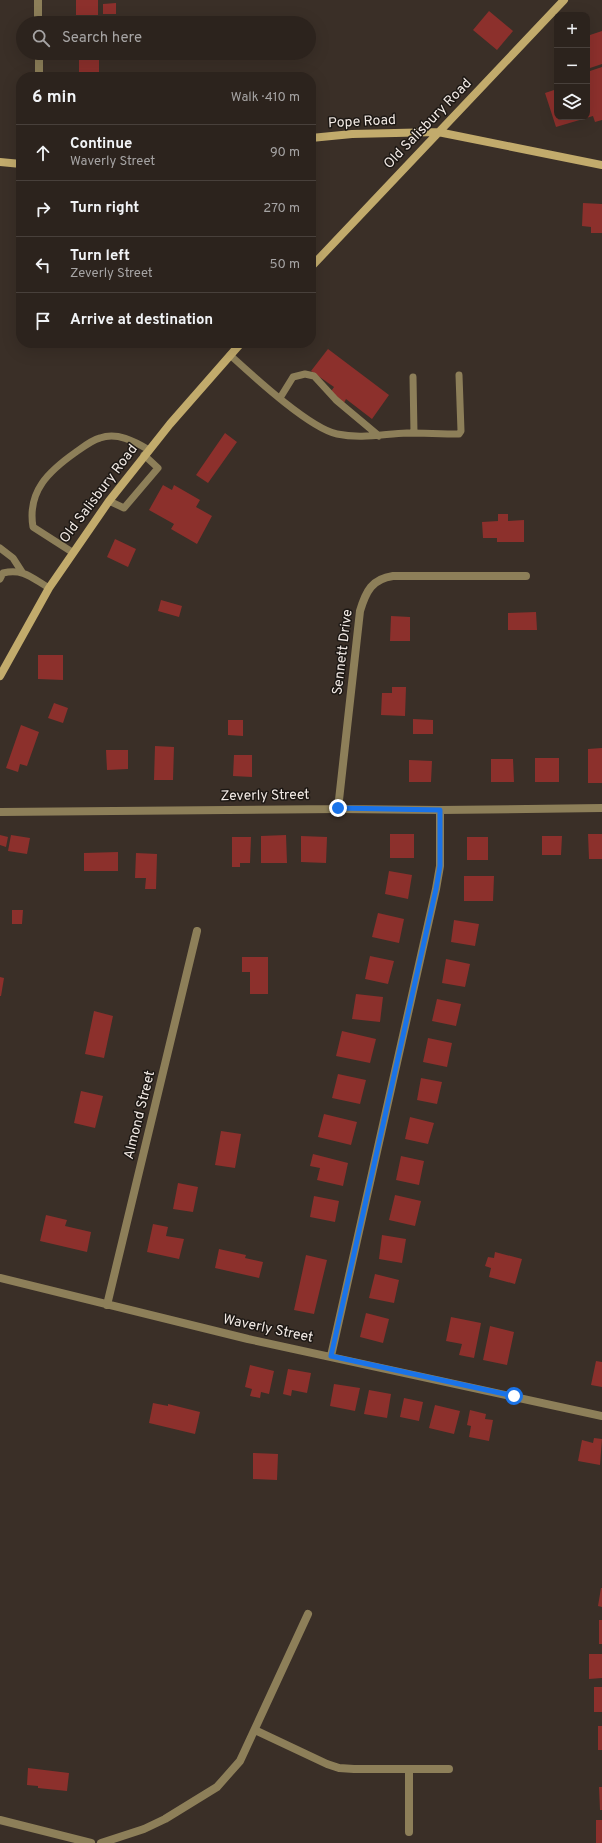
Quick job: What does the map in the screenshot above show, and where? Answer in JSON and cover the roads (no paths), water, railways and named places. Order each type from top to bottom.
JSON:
[{"type":"main road","name":"Old Salisbury Road","points":[[316,263],[564,0]]},
{"type":"main road","name":"Pope Road","points":[[316,138],[352,134],[438,132],[602,165]]},
{"type":"main road","points":[[0,162],[16,164]]},
{"type":"main road","name":"Old Salisbury Road","points":[[0,676],[49,588],[72,552],[147,452],[236,348]]},
{"type":"street","points":[[38,0],[38,16]]},
{"type":"street","points":[[39,60],[39,72]]},
{"type":"street","name":"Sennett Drive","points":[[338,808],[360,611],[364,597],[371,587],[383,578],[393,576],[526,576]]},
{"type":"street","name":"Zeverly Street","points":[[0,812],[338,808],[440,810],[602,808]]},
{"type":"street","points":[[331,1356],[436,889],[440,866],[440,810]]},
{"type":"street","name":"Almond Street","points":[[107,1305],[197,931]]},
{"type":"street","name":"Waverly Street","points":[[0,1278],[248,1339],[602,1416]]},
{"type":"street","points":[[101,1843],[144,1829],[165,1819],[209,1794],[218,1787],[240,1761],[308,1614]]},
{"type":"street","points":[[255,1730],[327,1764],[339,1768],[450,1769]]},
{"type":"street","points":[[409,1769],[409,1832]]},
{"type":"street","points":[[0,1820],[91,1843]]},
{"type":"lane","points":[[230,355],[252,376],[307,419],[336,434],[367,437],[414,434],[459,434],[461,430],[459,375]]},
{"type":"lane","points":[[280,398],[294,377],[305,374],[314,376],[336,400],[379,436]]},
{"type":"lane","points":[[413,377],[414,434]]},
{"type":"lane","points":[[72,552],[33,527],[32,517],[34,500],[46,476],[63,461],[100,438],[120,436],[135,442],[147,452],[158,468],[124,508],[109,501]]},
{"type":"lane","points":[[0,548],[13,558],[22,572]]},
{"type":"lane","points":[[0,579],[3,573],[13,571],[22,572],[49,588]]}]
